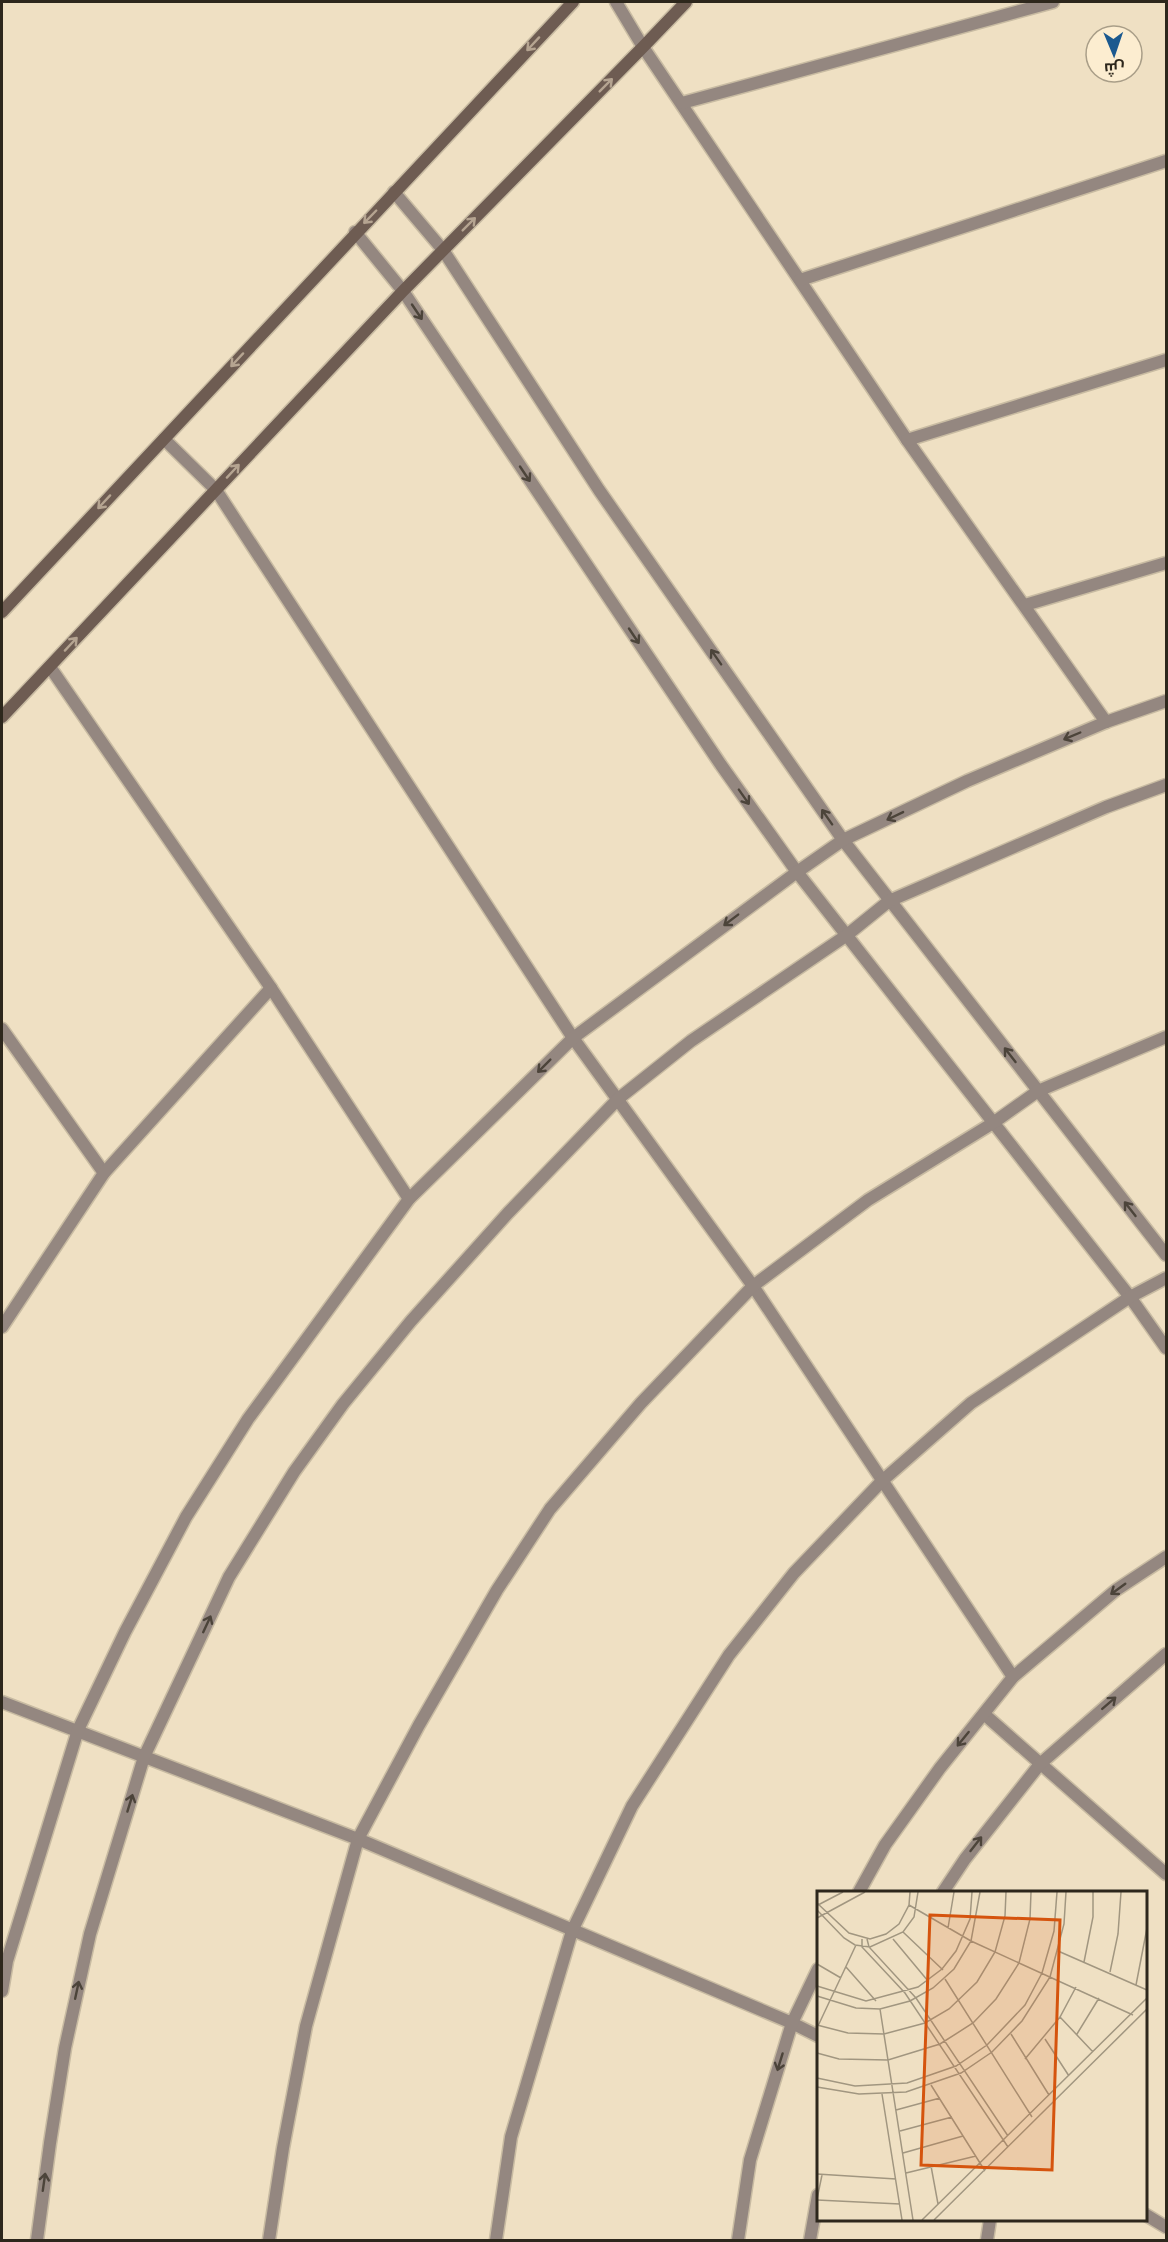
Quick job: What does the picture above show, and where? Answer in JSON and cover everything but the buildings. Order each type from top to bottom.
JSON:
[{"type":"street","points":[[2,612],[355,232],[573,2]]},
{"type":"street","points":[[616,2],[907,440],[1025,604],[1106,722]]},
{"type":"street","points":[[2,717],[403,291],[686,2]]},
{"type":"street","points":[[682,103],[1053,2]]},
{"type":"street","points":[[800,280],[1167,161]]},
{"type":"street","points":[[394,192],[443,250],[599,490],[843,840],[1167,1255]]},
{"type":"street","points":[[355,232],[403,291],[721,765],[797,872],[1130,1297],[1167,1348]]},
{"type":"street","points":[[907,440],[1167,360]]},
{"type":"street","points":[[164,438],[216,490],[573,1038],[753,1286],[1013,1677]]},
{"type":"street","points":[[1025,604],[1167,562]]},
{"type":"street","points":[[50,667],[271,988],[409,1199]]},
{"type":"street","points":[[2,1991],[4,1960],[78,1730],[124,1632],[186,1517],[248,1419],[409,1199],[573,1038],[843,840],[967,781],[1106,722],[1167,701]]},
{"type":"street","points":[[37,2241],[65,2048],[90,1934],[144,1757],[229,1577],[294,1472],[343,1404],[411,1321],[508,1213],[618,1099],[691,1041],[848,935],[890,901],[1106,807],[1167,785]]},
{"type":"street","points":[[2,1327],[104,1173],[271,988]]},
{"type":"street","points":[[2,1029],[104,1173]]},
{"type":"street","points":[[269,2241],[306,2026],[358,1839],[418,1725],[497,1590],[550,1509],[640,1403],[753,1286],[868,1200],[993,1123],[1038,1091],[1167,1037]]},
{"type":"street","points":[[495,2241],[511,2137],[572,1931],[632,1806],[729,1654],[794,1573],[882,1481],[970,1403],[1130,1297],[1167,1278]]},
{"type":"street","points":[[860,1891],[885,1845],[940,1768],[1013,1677],[1116,1590],[1167,1557]]},
{"type":"street","points":[[944,1891],[965,1859],[1040,1764],[1167,1654]]},
{"type":"street","points":[[2,1702],[358,1839],[817,2035]]},
{"type":"street","points":[[984,1714],[1167,1874]]},
{"type":"street","points":[[738,2241],[750,2160],[792,2023],[817,1973]]},
{"type":"street","points":[[810,2241],[817,2205]]},
{"type":"street","points":[[1147,2216],[1167,2227]]},
{"type":"street","points":[[987,2241],[990,2221]]}]
